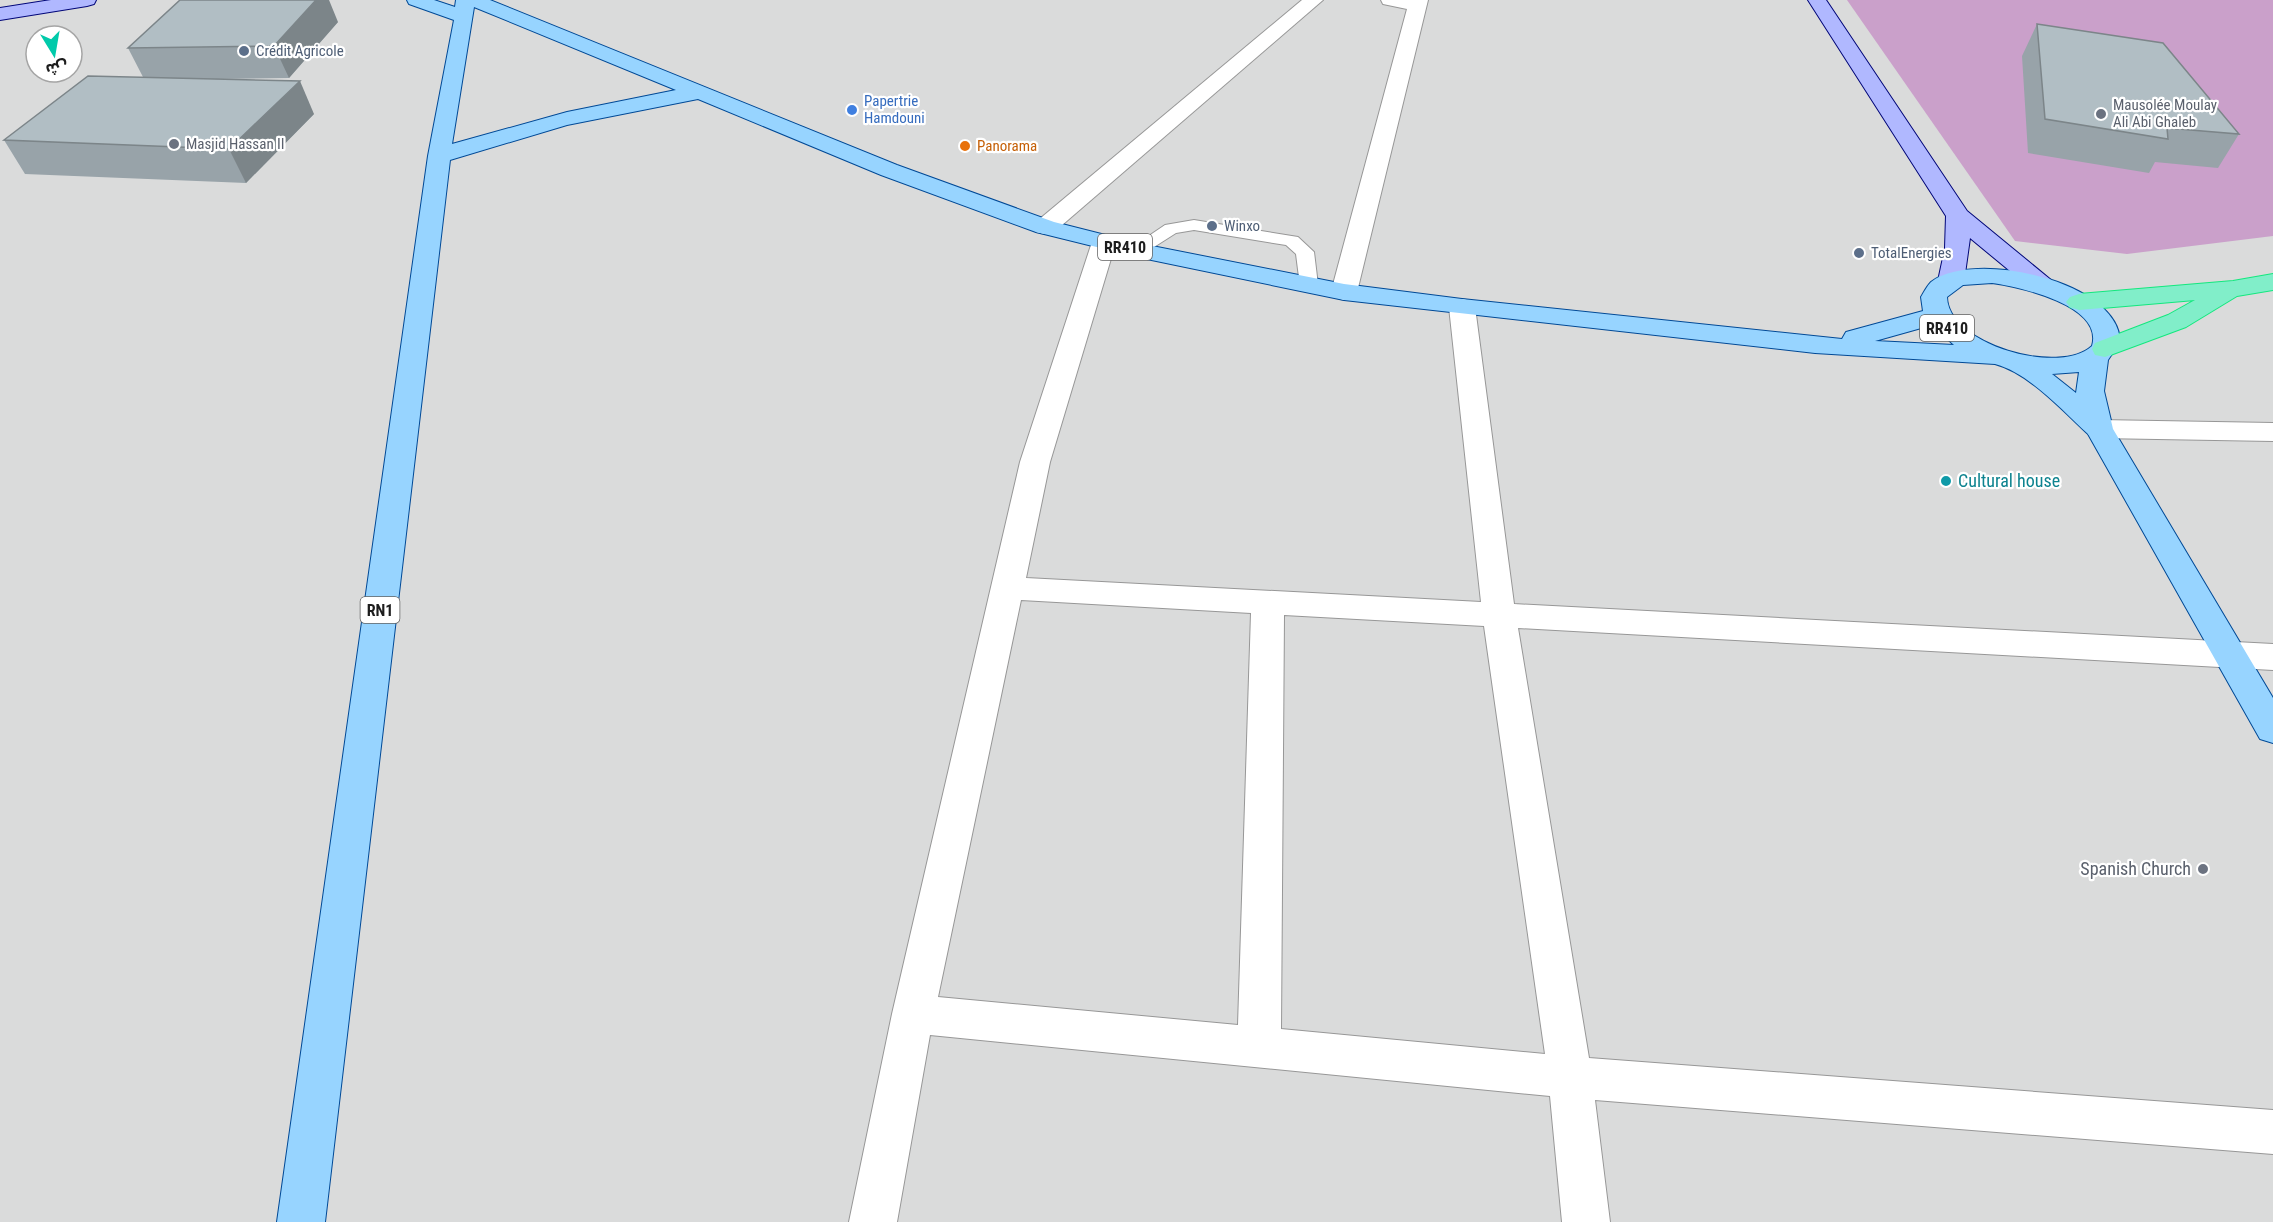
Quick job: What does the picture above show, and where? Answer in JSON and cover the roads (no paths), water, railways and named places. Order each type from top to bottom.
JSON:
[{"type":"highway","name":"RR410","points":[[2079,302],[2233,289],[2273,282]]},
{"type":"highway","name":"RR410","points":[[2100,353],[2177,321],[2233,289]]},
{"type":"main road","points":[[416,0],[467,6]]},
{"type":"main road","name":"RR410","points":[[467,6],[698,93],[889,170],[1045,226],[1137,250],[1309,285],[1344,292],[1462,307],[1815,345],[2008,359],[2049,366],[2076,365],[2100,353],[2108,338],[2103,326],[2079,302],[2042,285],[1992,275],[1970,276],[1951,281],[1938,289],[1933,301],[1937,315],[1958,337],[2008,359]]},
{"type":"main road","name":"RN1","points":[[301,1222],[439,156],[467,6]]},
{"type":"main road","points":[[439,156],[474,143],[555,121],[698,93]]},
{"type":"main road","name":"RR410","points":[[1815,345],[1879,332],[1937,315]]},
{"type":"main road","points":[[2100,353],[2090,391],[2099,429],[2273,729]]},
{"type":"main road","points":[[2008,359],[2061,394],[2099,429]]},
{"type":"street","points":[[33,8],[62,0]]},
{"type":"street","points":[[0,14],[87,0]]},
{"type":"street","points":[[1045,226],[1314,0]]},
{"type":"street","points":[[1344,292],[1418,3],[1389,0]]},
{"type":"street","points":[[1816,0],[1958,216],[2042,285]]},
{"type":"street","points":[[1951,281],[1957,248],[1958,216]]},
{"type":"street","points":[[873,1222],[913,1014],[1035,462],[1104,242]]},
{"type":"street","points":[[1462,307],[1499,614],[1570,1077],[1586,1222]]},
{"type":"street","points":[[2099,429],[2273,432]]},
{"type":"street","points":[[1007,588],[2273,657]]},
{"type":"street","points":[[1259,1048],[1268,601]]},
{"type":"street","points":[[913,1014],[1570,1077],[2273,1132]]},
{"type":"lane","points":[[1137,250],[1171,229],[1194,225],[1292,241],[1305,252],[1309,285]]},
{"type":"place","name":"Crédit Agricole","points":[[244,51]]},
{"type":"place","name":"Papertrie Hamdouni","points":[[852,110]]},
{"type":"place","name":"Mausolée Moulay Ali Abi Ghaleb","points":[[2101,114]]},
{"type":"place","name":"Masjid Hassan II","points":[[174,144]]},
{"type":"place","name":"Panorama","points":[[965,146]]},
{"type":"place","name":"Winxo","points":[[1212,226]]},
{"type":"place","name":"TotalEnergies","points":[[1859,253]]},
{"type":"place","name":"Cultural house","points":[[1946,481]]},
{"type":"place","name":"Spanish Church","points":[[2203,869]]}]
